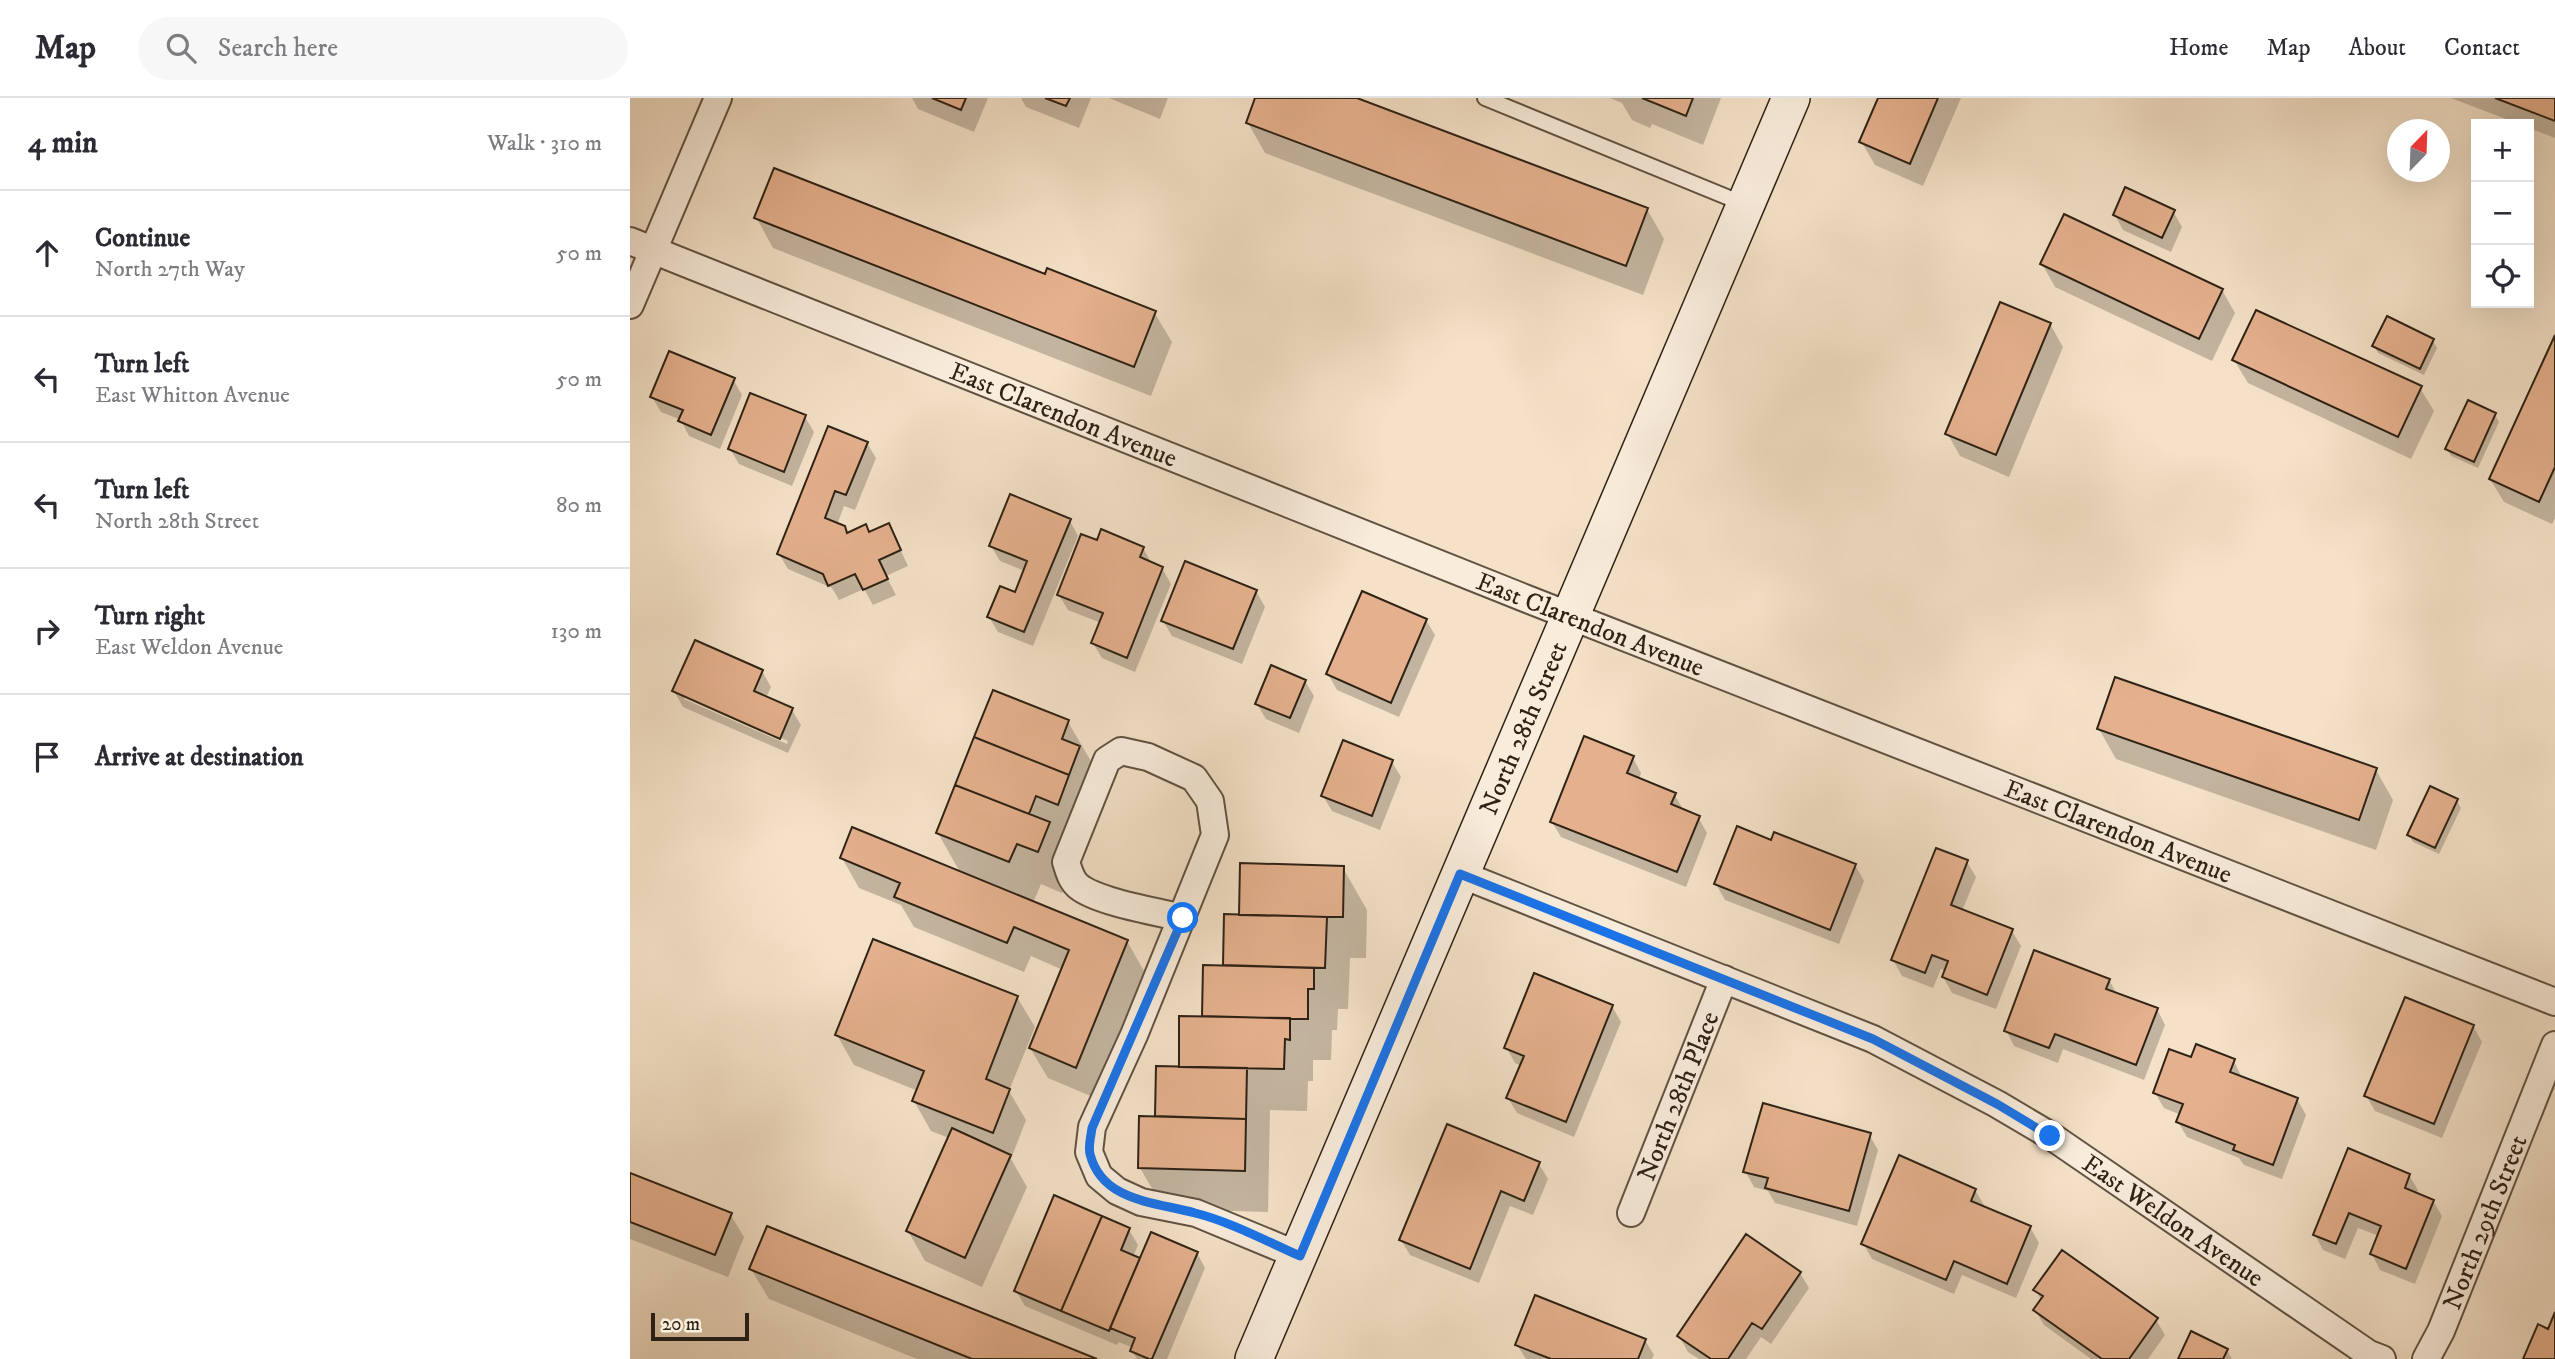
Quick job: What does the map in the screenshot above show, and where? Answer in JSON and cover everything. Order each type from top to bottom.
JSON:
[{"type":"street","points":[[630,305],[641,246],[718,98]]},
{"type":"street","name":"North 28th Street","points":[[1254,1359],[1791,98]]},
{"type":"street","name":"East Clarendon Avenue","points":[[641,246],[1569,615],[2555,1002]]},
{"type":"street","points":[[1183,918],[1095,895],[1078,886],[1070,876],[1066,862],[1107,760],[1121,751],[1148,757],[1194,778],[1210,801],[1215,835],[1183,918],[1092,1128],[1089,1152],[1099,1176],[1117,1191],[1141,1202],[1196,1213],[1300,1256]]},
{"type":"street","name":"East Weldon Avenue","points":[[1460,874],[1873,1039],[1997,1104],[2050,1136],[2369,1353],[2382,1359]]},
{"type":"street","name":"North 28th Place","points":[[1631,1213],[1724,979]]},
{"type":"street","name":"North 29th Street","points":[[2426,1359],[2441,1331],[2555,1045]]},
{"type":"lane","points":[[1485,98],[1745,205]]},
{"type":"building","points":[[932,98],[966,98],[961,110]]},
{"type":"building","points":[[1045,98],[1070,98],[1066,106]]},
{"type":"building","points":[[1255,98],[1357,98],[1648,208],[1626,266],[1246,123]]},
{"type":"building","points":[[1642,98],[1693,98],[1686,116]]},
{"type":"building","points":[[1878,98],[1938,98],[1910,164],[1859,142]]},
{"type":"building","points":[[2495,98],[2555,98],[2555,121]]},
{"type":"building","points":[[774,168],[1045,274],[1047,268],[1156,311],[1134,367],[754,218]]},
{"type":"building","points":[[2125,187],[2175,210],[2162,238],[2113,215]]},
{"type":"building","points":[[2064,214],[2223,289],[2199,339],[2040,264]]},
{"type":"building","points":[[2000,302],[2051,323],[1996,455],[1945,434]]},
{"type":"building","points":[[2256,310],[2422,386],[2398,437],[2232,360]]},
{"type":"building","points":[[2387,316],[2434,339],[2420,369],[2372,346]]},
{"type":"building","points":[[2555,335],[2555,467],[2539,502],[2489,479]]},
{"type":"building","points":[[669,351],[735,378],[711,435],[678,421],[683,410],[650,397]]},
{"type":"building","points":[[750,393],[806,415],[784,472],[728,449]]},
{"type":"building","points":[[2468,400],[2496,413],[2474,462],[2445,449]]},
{"type":"building","points":[[828,426],[868,442],[846,495],[835,491],[825,518],[845,526],[847,533],[866,524],[869,532],[889,523],[901,550],[879,560],[888,579],[863,590],[855,574],[828,586],[823,574],[777,554]]},
{"type":"building","points":[[1010,494],[1071,519],[1024,632],[987,617],[1000,586],[1015,592],[1027,561],[989,546]]},
{"type":"building","points":[[1101,529],[1144,547],[1140,557],[1163,567],[1127,658],[1091,643],[1103,613],[1057,595],[1081,534],[1097,540]]},
{"type":"building","points":[[1185,561],[1257,590],[1233,649],[1161,621]]},
{"type":"building","points":[[1362,591],[1427,619],[1391,703],[1326,674]]},
{"type":"building","points":[[695,640],[763,670],[754,691],[793,708],[780,739],[672,691]]},
{"type":"building","points":[[1271,665],[1306,680],[1290,718],[1255,704]]},
{"type":"building","points":[[2115,677],[2377,768],[2359,820],[2097,729]]},
{"type":"building","points":[[993,690],[1069,720],[1062,739],[1080,746],[1069,775],[974,737]]},
{"type":"building","points":[[1584,736],[1634,756],[1627,773],[1676,793],[1671,804],[1700,816],[1677,872],[1550,822]]},
{"type":"building","points":[[974,737],[1069,775],[1058,805],[1036,796],[1029,814],[955,785]]},
{"type":"building","points":[[1343,740],[1393,760],[1372,816],[1321,796]]},
{"type":"building","points":[[955,785],[1050,822],[1038,852],[1017,844],[1009,862],[936,833]]},
{"type":"building","points":[[2430,786],[2458,799],[2435,848],[2407,835]]},
{"type":"building","points":[[1737,826],[1771,840],[1774,832],[1856,864],[1830,930],[1714,884]]},
{"type":"building","points":[[852,827],[1128,940],[1076,1068],[1029,1048],[1069,950],[1014,927],[1007,943],[894,897],[900,883],[840,858]]},
{"type":"building","points":[[1936,848],[1968,860],[1951,905],[2013,929],[1987,995],[1942,977],[1948,961],[1932,955],[1925,973],[1891,960]]},
{"type":"building","points":[[1240,863],[1344,866],[1343,917],[1239,915]]},
{"type":"building","points":[[1224,914],[1327,917],[1325,968],[1223,965]]},
{"type":"building","points":[[873,939],[1018,996],[986,1079],[1010,1089],[993,1133],[912,1101],[924,1071],[835,1035]]},
{"type":"building","points":[[2034,950],[2110,979],[2106,989],[2158,1008],[2136,1065],[2055,1034],[2049,1048],[2004,1031]]},
{"type":"building","points":[[1203,965],[1314,968],[1314,989],[1308,989],[1308,1019],[1202,1016]]},
{"type":"building","points":[[1534,973],[1613,1005],[1566,1122],[1506,1098],[1524,1056],[1504,1048]]},
{"type":"building","points":[[2405,997],[2474,1025],[2434,1124],[2364,1096]]},
{"type":"building","points":[[1179,1016],[1290,1018],[1290,1040],[1285,1039],[1284,1069],[1179,1067]]},
{"type":"building","points":[[2196,1044],[2235,1059],[2230,1072],[2298,1098],[2273,1165],[2233,1150],[2235,1145],[2176,1122],[2183,1104],[2153,1093],[2169,1049],[2191,1057]]},
{"type":"building","points":[[1156,1066],[1247,1068],[1246,1119],[1155,1116]]},
{"type":"building","points":[[1763,1103],[1871,1133],[1849,1211],[1765,1188],[1768,1178],[1743,1172]]},
{"type":"building","points":[[1139,1116],[1246,1119],[1245,1171],[1138,1168]]},
{"type":"building","points":[[1447,1124],[1540,1162],[1524,1201],[1501,1191],[1470,1269],[1399,1240]]},
{"type":"building","points":[[952,1128],[1011,1155],[965,1258],[906,1231]]},
{"type":"building","points":[[2348,1148],[2410,1174],[2405,1188],[2434,1200],[2406,1269],[2370,1254],[2381,1226],[2349,1213],[2336,1244],[2313,1235]]},
{"type":"building","points":[[1899,1155],[1976,1189],[1971,1201],[2031,1226],[2007,1284],[1954,1261],[1946,1280],[1861,1244]]},
{"type":"building","points":[[630,1173],[732,1213],[715,1255],[630,1222]]},
{"type":"building","points":[[1054,1195],[1102,1216],[1061,1311],[1014,1291]]},
{"type":"building","points":[[1102,1216],[1130,1228],[1121,1250],[1140,1258],[1109,1331],[1061,1311]]},
{"type":"building","points":[[767,1226],[1097,1359],[972,1359],[749,1269]]},
{"type":"building","points":[[1151,1232],[1198,1252],[1152,1359],[1149,1359],[1130,1351],[1135,1338],[1110,1328]]},
{"type":"building","points":[[1746,1234],[1801,1272],[1762,1329],[1752,1323],[1728,1359],[1711,1359],[1677,1336]]},
{"type":"building","points":[[2062,1250],[2158,1318],[2129,1359],[2102,1359],[2033,1310],[2043,1296],[2033,1290]]},
{"type":"building","points":[[1535,1295],[1646,1339],[1638,1359],[1551,1359],[1515,1345]]},
{"type":"building","points":[[2555,1312],[2555,1359],[2523,1359],[2538,1324],[2548,1329]]},
{"type":"building","points":[[2191,1331],[2228,1349],[2223,1359],[2178,1359]]},
{"type":"route","points":[[1183,918],[1092,1128],[1089,1152],[1099,1176],[1117,1191],[1141,1202],[1196,1213],[1300,1256],[1460,874],[1873,1039],[1997,1104],[2050,1136]]}]
